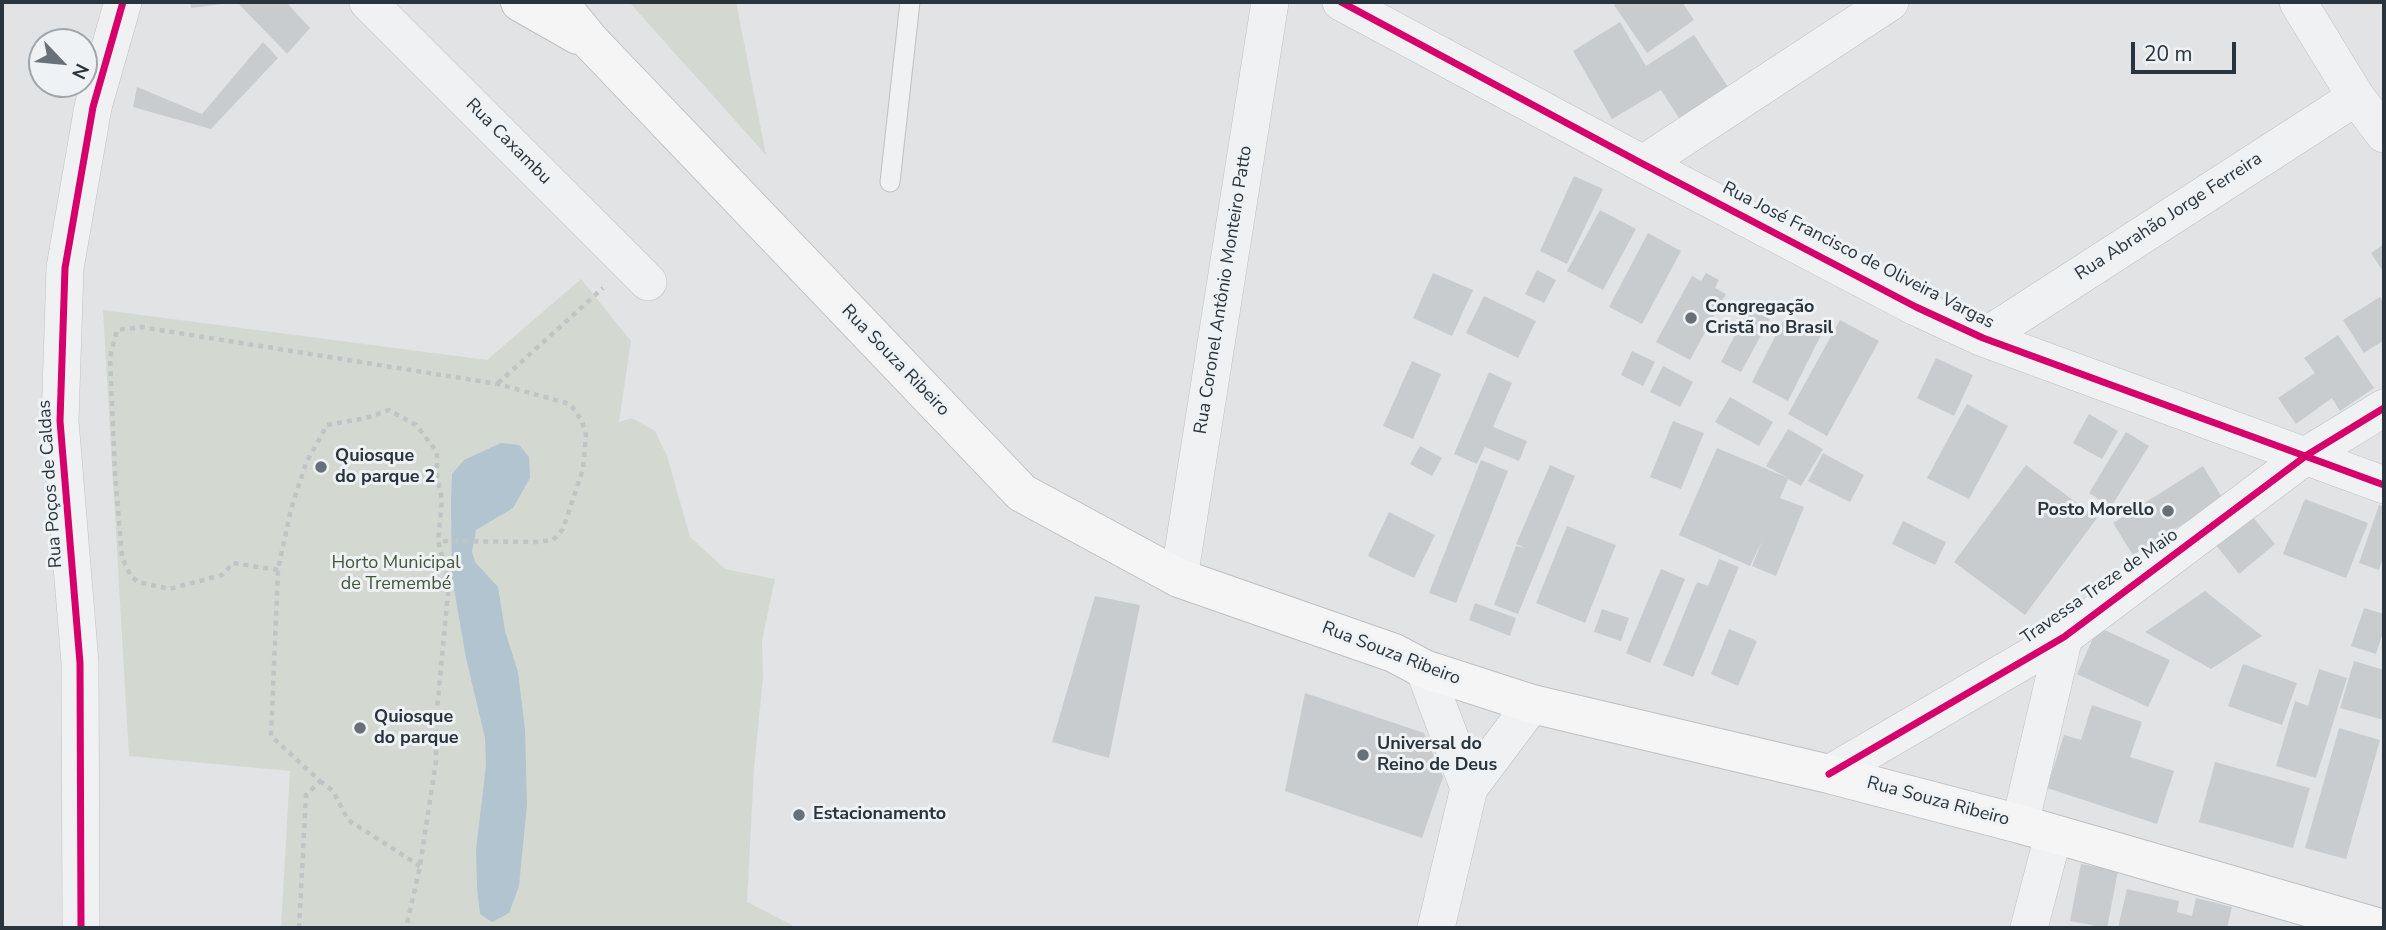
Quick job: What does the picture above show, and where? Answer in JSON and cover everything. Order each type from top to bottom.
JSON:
[{"type":"main road","points":[[520,2],[592,43]]},
{"type":"main road","points":[[558,2],[592,43]]},
{"type":"main road","name":"Rua Souza Ribeiro","points":[[592,43],[1022,493],[1179,579],[1394,653],[1424,669],[1532,704],[1829,774],[2380,928]]},
{"type":"street","name":"Rua Poços de Caldas","points":[[80,928],[80,663],[60,421],[65,268],[93,107],[123,2]]},
{"type":"street","name":"Rua Caxambu","points":[[368,2],[639,273]]},
{"type":"street","name":"Rua Coronel Antônio Monteiro Patto","points":[[1179,579],[1270,2]]},
{"type":"street","name":"Rua José Francisco de Oliveira Vargas","points":[[1341,2],[1916,307],[1983,338],[2384,485]]},
{"type":"street","points":[[1643,164],[1890,2]]},
{"type":"street","points":[[2298,2],[2356,97],[2384,134]]},
{"type":"street","name":"Rua Abrahão Jorge Ferreira","points":[[1983,338],[2356,97]]},
{"type":"street","points":[[2307,455],[2384,408]]},
{"type":"street","name":"Travessa Treze de Maio","points":[[1829,774],[2064,637],[2307,455]]},
{"type":"street","points":[[2029,928],[2036,830],[2064,637]]},
{"type":"street","points":[[1424,669],[1469,788]]},
{"type":"street","points":[[1436,928],[1469,788],[1532,704]]},
{"type":"lane","points":[[890,182],[910,2]]},
{"type":"path","points":[[498,384],[639,273]]},
{"type":"path","points":[[278,570],[233,563],[222,575],[169,589],[138,582],[130,575],[122,557],[115,474],[110,358],[117,330],[141,327],[498,384],[570,404],[582,421],[586,435],[583,469],[563,529],[546,541],[438,541]]},
{"type":"path","points":[[406,928],[420,866],[436,761],[437,709],[449,582],[438,541],[442,500],[437,452],[416,425],[389,410],[366,418],[327,425],[306,463],[291,509],[278,570],[271,736],[333,791],[348,820],[420,866]]},
{"type":"path","points":[[299,928],[306,795],[320,781]]},
{"type":"green space","points":[[629,2],[736,2],[766,155]]},
{"type":"green space","name":"Horto Municipal de Tremembé","points":[[581,279],[631,341],[619,422],[632,418],[655,431],[667,456],[690,537],[725,569],[775,579],[762,640],[763,677],[754,769],[747,902],[792,925],[791,928],[281,928],[290,771],[129,756],[103,310],[487,360]]},
{"type":"water","points":[[501,443],[519,445],[529,457],[530,478],[513,508],[476,530],[472,552],[475,562],[498,587],[505,631],[518,672],[525,730],[527,804],[519,886],[509,913],[492,922],[480,914],[477,888],[476,850],[486,765],[485,738],[466,658],[452,577],[451,502],[452,474],[464,460]]},
{"type":"building","points":[[190,2],[230,2],[230,3],[191,8]]},
{"type":"building","points":[[237,2],[286,2],[310,28],[287,54]]},
{"type":"building","points":[[1619,2],[1682,2],[1694,20],[1647,53],[1614,5]]},
{"type":"building","points":[[1620,22],[1646,66],[1694,35],[1728,87],[1679,118],[1661,90],[1612,119],[1573,51]]},
{"type":"building","points":[[263,42],[278,58],[211,129],[133,107],[137,87],[202,114]]},
{"type":"building","points":[[1574,176],[1603,189],[1567,264],[1540,251]]},
{"type":"building","points":[[1600,210],[1636,229],[1603,290],[1567,271]]},
{"type":"building","points":[[1648,233],[1681,251],[1642,324],[1609,307]]},
{"type":"building","points":[[2384,244],[2384,273],[2371,253]]},
{"type":"building","points":[[1537,270],[1556,280],[1544,303],[1525,294]]},
{"type":"building","points":[[1433,273],[1473,290],[1452,336],[1413,318]]},
{"type":"building","name":"Congregação Cristã no Brasil","points":[[1706,273],[1719,280],[1715,288],[1726,294],[1690,360],[1656,342],[1692,276],[1701,281]]},
{"type":"building","points":[[1484,296],[1536,321],[1518,358],[1466,333]]},
{"type":"building","points":[[2380,297],[2384,304],[2384,340],[2364,353],[2343,320]]},
{"type":"building","points":[[1749,308],[1770,319],[1741,372],[1721,362]]},
{"type":"building","points":[[1785,317],[1821,335],[1788,401],[1752,382]]},
{"type":"building","points":[[1840,320],[1879,341],[1827,436],[1788,414]]},
{"type":"building","points":[[2338,335],[2374,388],[2340,411],[2332,398],[2296,424],[2278,398],[2315,373],[2304,358]]},
{"type":"building","points":[[1632,351],[1655,362],[1643,386],[1621,375]]},
{"type":"building","points":[[1936,358],[1973,375],[1954,416],[1917,398]]},
{"type":"building","points":[[1412,361],[1441,374],[1413,439],[1383,426]]},
{"type":"building","points":[[1663,366],[1693,382],[1680,407],[1650,392]]},
{"type":"building","points":[[1489,372],[1512,383],[1493,427],[1527,441],[1519,461],[1485,447],[1477,464],[1454,454]]},
{"type":"building","points":[[1730,397],[1773,422],[1759,446],[1715,422]]},
{"type":"building","points":[[1967,404],[2008,426],[1969,499],[1927,478]]},
{"type":"building","points":[[2089,414],[2118,431],[2102,459],[2073,443]]},
{"type":"building","points":[[1673,421],[1704,433],[1681,489],[1650,477]]},
{"type":"building","points":[[1788,429],[1823,449],[1801,486],[1788,479],[1780,498],[1804,507],[1776,576],[1752,566],[1762,541],[1750,566],[1679,535],[1717,448],[1788,478],[1766,466]]},
{"type":"building","points":[[2126,432],[2149,446],[2111,507],[2089,493]]},
{"type":"building","points":[[1420,446],[1442,458],[1432,476],[1410,464]]},
{"type":"building","points":[[1823,453],[1864,475],[1850,502],[1808,481]]},
{"type":"building","points":[[1481,460],[1508,471],[1456,603],[1429,593]]},
{"type":"building","points":[[1550,465],[1575,476],[1518,614],[1494,605],[1516,546],[1525,548],[1516,544]]},
{"type":"building","points":[[2026,465],[2097,518],[2025,615],[1954,562]]},
{"type":"building","name":"Posto Morello","points":[[2203,466],[2223,499],[2133,555],[2113,523]]},
{"type":"building","points":[[2305,499],[2368,523],[2346,578],[2283,554]]},
{"type":"building","points":[[2379,505],[2384,507],[2384,554],[2379,570],[2359,563]]},
{"type":"building","points":[[1389,512],[1435,535],[1414,578],[1368,556]]},
{"type":"building","points":[[2252,516],[2275,544],[2239,574],[2216,545]]},
{"type":"building","points":[[1903,521],[1946,542],[1935,565],[1892,544]]},
{"type":"building","points":[[1567,526],[1616,545],[1585,623],[1536,603]]},
{"type":"building","points":[[1719,559],[1739,567],[1693,677],[1663,665],[1697,582],[1708,586]]},
{"type":"building","points":[[1661,569],[1685,579],[1650,663],[1626,653]]},
{"type":"building","points":[[2205,591],[2262,636],[2211,669],[2145,632]]},
{"type":"building","points":[[1095,596],[1140,605],[1109,758],[1052,742]]},
{"type":"building","points":[[1475,603],[1516,618],[1510,636],[1469,620]]},
{"type":"building","points":[[2364,608],[2384,614],[2384,630],[2376,654],[2351,646]]},
{"type":"building","points":[[1602,609],[1629,618],[1621,641],[1594,632]]},
{"type":"building","points":[[2098,627],[2170,660],[2148,707],[2077,674]]},
{"type":"building","points":[[1729,629],[1757,641],[1738,686],[1711,674]]},
{"type":"building","points":[[2354,661],[2384,670],[2384,720],[2340,708]]},
{"type":"building","points":[[2243,664],[2297,683],[2282,725],[2228,706]]},
{"type":"building","points":[[2319,669],[2347,678],[2316,778],[2276,766],[2295,701],[2308,706]]},
{"type":"building","name":"Universal do Reino de Deus","points":[[1305,693],[1424,733],[1443,777],[1422,838],[1285,791]]},
{"type":"building","points":[[2092,705],[2142,722],[2130,757],[2174,771],[2157,824],[2047,788],[2064,735],[2081,740]]},
{"type":"building","points":[[2339,728],[2380,740],[2346,859],[2305,848]]},
{"type":"building","points":[[2215,762],[2310,788],[2293,848],[2199,822]]},
{"type":"building","points":[[2081,864],[2118,871],[2107,928],[2070,921]]},
{"type":"building","points":[[2127,889],[2179,901],[2177,912],[2192,916],[2196,898],[2232,907],[2227,928],[2118,928]]},
{"type":"cycle path","points":[[81,928],[80,663],[60,421],[65,268],[93,107],[123,2]]},
{"type":"cycle path","points":[[1341,2],[1916,307],[1983,338],[2384,485]]},
{"type":"cycle path","points":[[1829,774],[2064,637],[2307,455],[2384,408]]},
{"type":"place","name":"Congregação Cristã no Brasil","points":[[1691,318]]},
{"type":"place","name":"Quiosque do parque 2","points":[[321,467]]},
{"type":"place","name":"Posto Morello","points":[[2168,511]]},
{"type":"place","name":"Quiosque do parque","points":[[360,728]]},
{"type":"place","name":"Universal do Reino de Deus","points":[[1363,755]]},
{"type":"place","name":"Estacionamento","points":[[799,815]]}]
